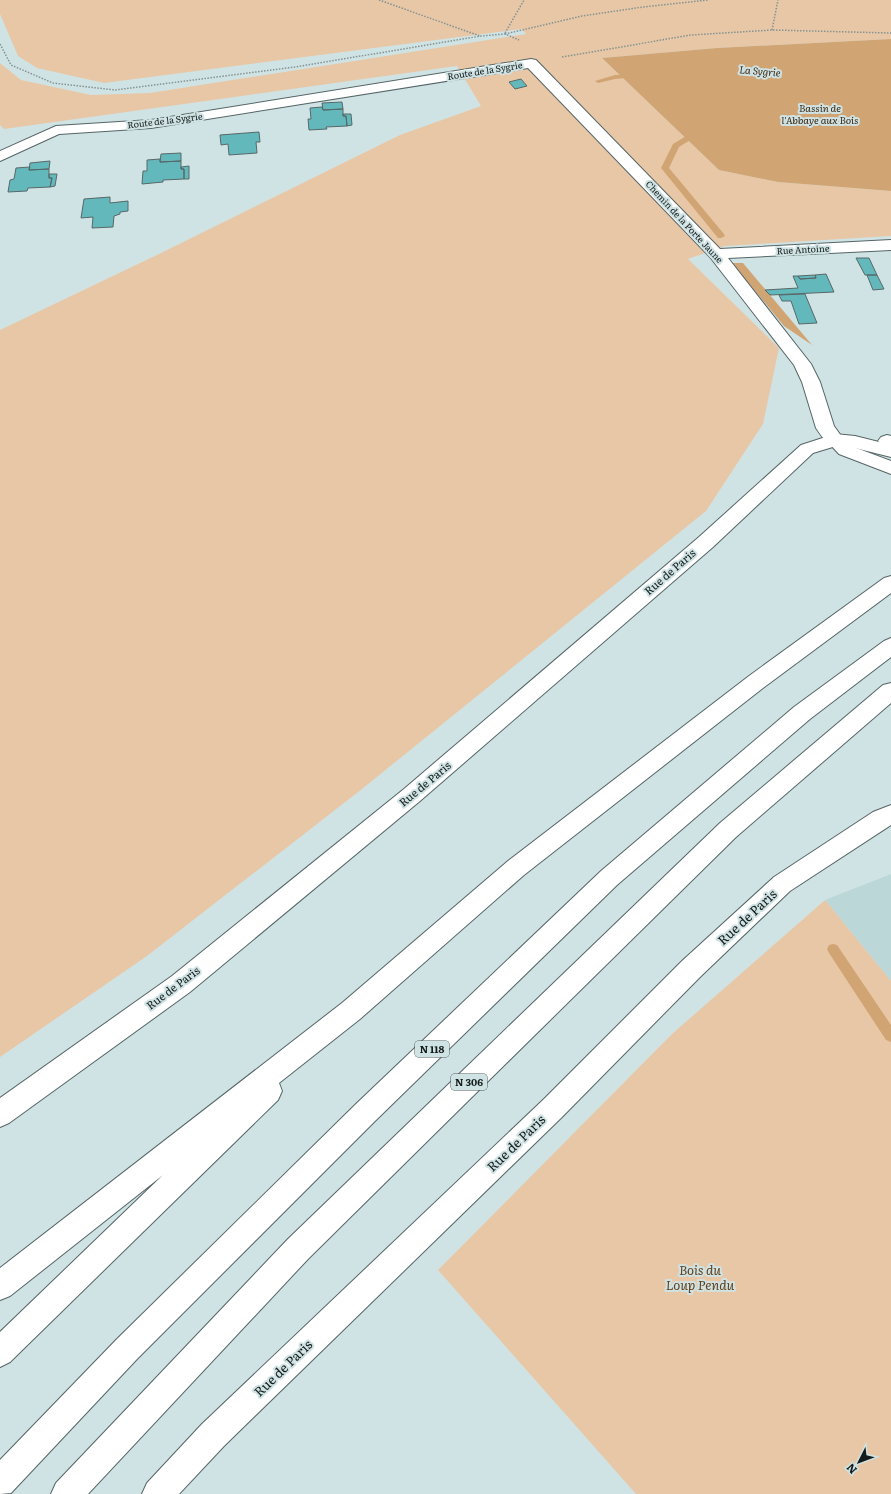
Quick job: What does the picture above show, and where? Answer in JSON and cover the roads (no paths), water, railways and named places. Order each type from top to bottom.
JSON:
[{"type":"main road","name":"Route de la Sygrie","points":[[0,156],[56,130],[151,124],[531,63]]},
{"type":"main road","name":"Chemin de la Porte Jaune","points":[[531,63],[716,254],[802,364],[811,382],[825,428],[835,440]]},
{"type":"main road","name":"Rue Antoine","points":[[716,254],[891,245]]},
{"type":"main road","points":[[835,440],[890,445]]},
{"type":"main road","name":"Rue de Paris","points":[[0,1114],[180,984],[412,795],[706,542],[807,449],[835,440]]},
{"type":"main road","points":[[0,1286],[351,1011],[516,868],[756,682],[891,583]]},
{"type":"main road","name":"N 118","points":[[0,1482],[127,1349],[359,1119],[609,878],[802,713],[891,646]]},
{"type":"main road","name":"N 306","points":[[67,1494],[298,1249],[469,1082],[728,830],[891,691]]},
{"type":"main road","name":"Rue de Paris","points":[[158,1494],[213,1435],[547,1114],[691,969],[782,884],[891,814]]},
{"type":"main road","points":[[0,1352],[351,1011]]},
{"type":"lane","points":[[835,440],[845,450],[891,468]]},
{"type":"water","name":"Bassin de l'Abbaye aux Bois","points":[[891,39],[891,191],[778,182],[719,170],[602,58],[717,48]]},
{"type":"water","points":[[732,263],[743,263],[812,345],[784,326]]},
{"type":"waterway","name":"La Sygrie","points":[[598,81],[615,77],[635,76]]},
{"type":"waterway","points":[[699,132],[676,146],[665,168],[721,236]]},
{"type":"waterway","points":[[833,949],[891,1036]]},
{"type":"park label","name":"Bois du Loup Pendu","points":[[700,1278]]}]
